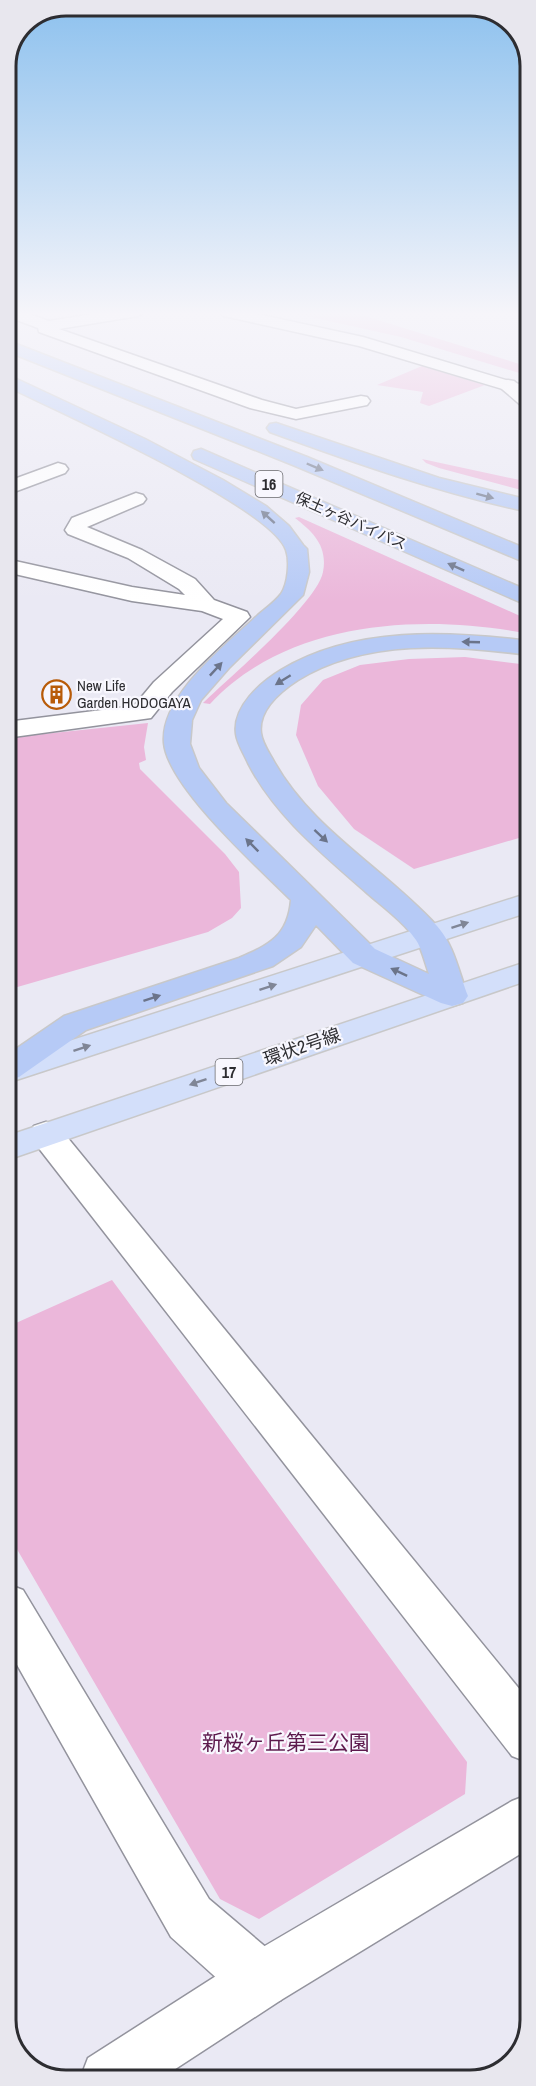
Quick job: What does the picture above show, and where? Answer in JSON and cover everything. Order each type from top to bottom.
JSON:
[{"type":"highway","points":[[70,408],[138,442],[259,510],[282,530],[296,549],[298,572],[292,595],[220,663],[190,698],[179,720],[177,744],[186,769],[216,808],[364,956],[452,996]]},
{"type":"highway","name":"保土ヶ谷バイパス","points":[[83,408],[248,475],[519,595]]},
{"type":"highway","name":"保土ヶ谷バイパス","points":[[167,408],[300,461],[519,554]]},
{"type":"highway","points":[[220,408],[412,476],[519,504]]},
{"type":"highway","points":[[250,419],[486,515]]},
{"type":"highway","points":[[452,996],[429,935],[297,813],[262,769],[248,733],[254,707],[276,684],[309,664],[369,647],[391,644],[493,643],[519,647]]},
{"type":"highway","points":[[16,1065],[75,1023],[250,965],[274,954],[296,936],[306,915],[306,899]]},
{"type":"main road","points":[[16,1068],[519,905]]},
{"type":"main road","name":"環状2号線","points":[[16,1145],[519,973]]},
{"type":"street","points":[[273,408],[296,414],[324,408]]},
{"type":"street","points":[[16,485],[58,469]]},
{"type":"street","points":[[136,499],[79,522],[75,530],[135,554],[187,584],[206,605]]},
{"type":"street","points":[[16,567],[132,594],[206,605],[239,617],[164,687],[142,713],[16,729]]},
{"type":"street","points":[[46,1134],[519,1726]]},
{"type":"street","points":[[16,1619],[190,1918],[261,1980]]},
{"type":"street","points":[[124,2069],[261,1980],[519,1826]]},
{"type":"green space","points":[[422,459],[519,480],[519,489],[439,468]]},
{"type":"green space","points":[[299,517],[519,616],[519,633],[445,624],[402,625],[359,630],[317,639],[278,655],[242,676],[210,704],[203,703],[290,620],[317,585],[324,563],[321,547],[313,534],[295,518]]},
{"type":"green space","points":[[465,657],[519,664],[519,838],[414,869],[354,829],[318,786],[296,735],[301,705],[323,680],[360,665],[409,659]]},
{"type":"green space","points":[[148,723],[144,747],[146,760],[139,763],[140,769],[225,854],[239,872],[241,908],[232,918],[208,932],[16,987],[16,737]]},
{"type":"green space","name":"新桜ヶ丘第三公園","points":[[112,1280],[467,1762],[465,1794],[259,1919],[220,1899],[16,1548],[16,1323]]},
{"type":"place","name":"New Life Garden HODOGAYA","points":[[56,695]]}]
